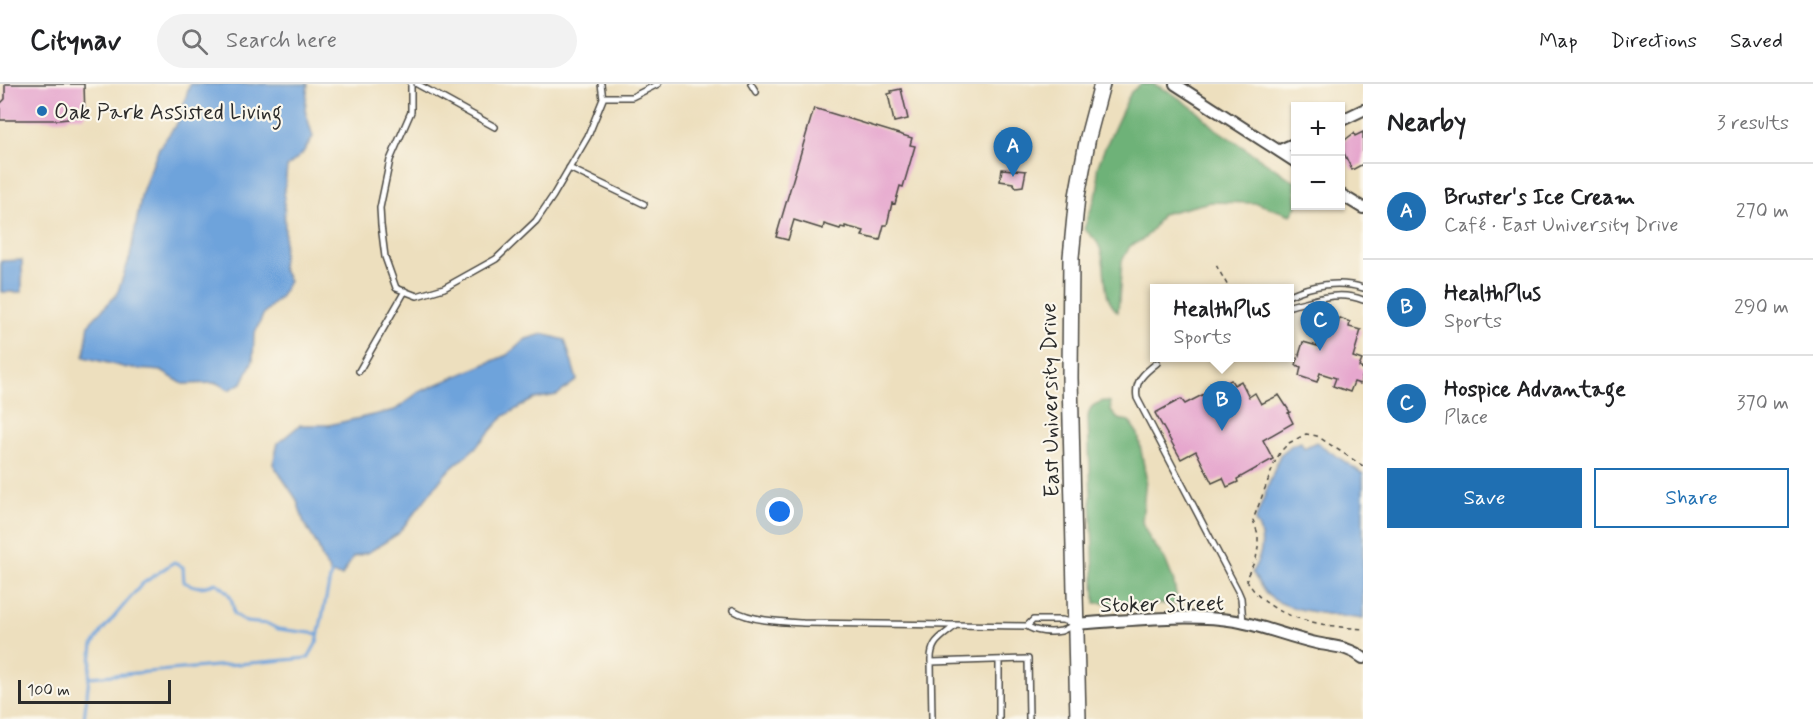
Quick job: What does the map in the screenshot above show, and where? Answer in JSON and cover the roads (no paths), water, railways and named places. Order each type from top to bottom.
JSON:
[{"type":"main road","name":"East University Drive","points":[[1078,719],[1070,378],[1071,257],[1077,196],[1088,137],[1102,84]]},
{"type":"street","points":[[1175,84],[1291,158]]},
{"type":"street","points":[[1345,119],[1363,110]]},
{"type":"street","points":[[1280,150],[1291,145]]},
{"type":"street","points":[[1345,197],[1363,208]]},
{"type":"street","name":"Stoker Street","points":[[1075,624],[1177,618],[1212,619],[1243,623],[1358,654]]},
{"type":"lane","points":[[411,84],[411,112],[390,160],[380,208],[385,257],[396,288],[417,296],[430,293],[496,260],[536,221],[588,136],[603,97],[601,84]]},
{"type":"lane","points":[[417,84],[495,127]]},
{"type":"lane","points":[[603,97],[632,97],[658,84]]},
{"type":"lane","points":[[751,84],[756,92]]},
{"type":"lane","points":[[569,168],[644,204]]},
{"type":"lane","points":[[1294,294],[1310,288],[1337,284],[1350,284],[1363,288]]},
{"type":"lane","points":[[358,371],[405,291]]},
{"type":"lane","points":[[1294,305],[1337,295],[1363,300]]},
{"type":"lane","points":[[1156,363],[1140,378],[1136,388],[1137,398],[1238,591],[1241,598],[1243,623]]},
{"type":"lane","points":[[733,610],[739,614],[780,622],[1027,626],[1033,630],[1062,631],[1075,624]]},
{"type":"lane","points":[[1027,626],[1033,620],[1062,620],[1075,624]]},
{"type":"lane","points":[[932,719],[931,651],[933,645],[955,626]]},
{"type":"lane","points":[[931,662],[1028,659],[1029,719]]},
{"type":"lane","points":[[999,660],[999,719]]},
{"type":"water","points":[[190,84],[308,84],[305,110],[313,137],[302,154],[287,167],[284,194],[285,233],[282,268],[289,281],[281,296],[264,313],[254,335],[253,360],[242,383],[229,390],[217,383],[183,384],[161,371],[127,368],[84,357],[89,324],[117,294],[130,257],[142,192],[159,148],[178,122]]},
{"type":"water","points":[[22,260],[22,292],[1,292],[1,261]]},
{"type":"water","points":[[543,334],[565,340],[577,380],[557,395],[534,399],[504,416],[475,448],[446,473],[398,534],[369,552],[353,557],[342,576],[331,574],[304,523],[297,500],[273,464],[278,443],[300,425],[329,425],[395,410],[419,392],[507,355],[526,339]]},
{"type":"water","points":[[1301,442],[1304,448],[1316,442],[1363,474],[1363,619],[1311,612],[1283,604],[1265,592],[1252,572],[1258,560],[1262,540],[1255,521],[1280,455],[1292,445]]},
{"type":"waterway","points":[[84,719],[93,645],[142,584],[174,562],[183,567],[184,582],[200,587],[216,583],[224,589],[230,596],[234,614],[246,622],[319,634]]},
{"type":"waterway","points":[[90,677],[308,658],[317,642],[331,574]]},
{"type":"place","name":"Oak Park Assisted Living","points":[[42,111]]},
{"type":"place","name":"Bruster's Ice Cream","points":[[1013,177]]},
{"type":"place","name":"Hospice Advantage","points":[[1320,351]]},
{"type":"place","name":"HealthPlus","points":[[1222,431]]}]
